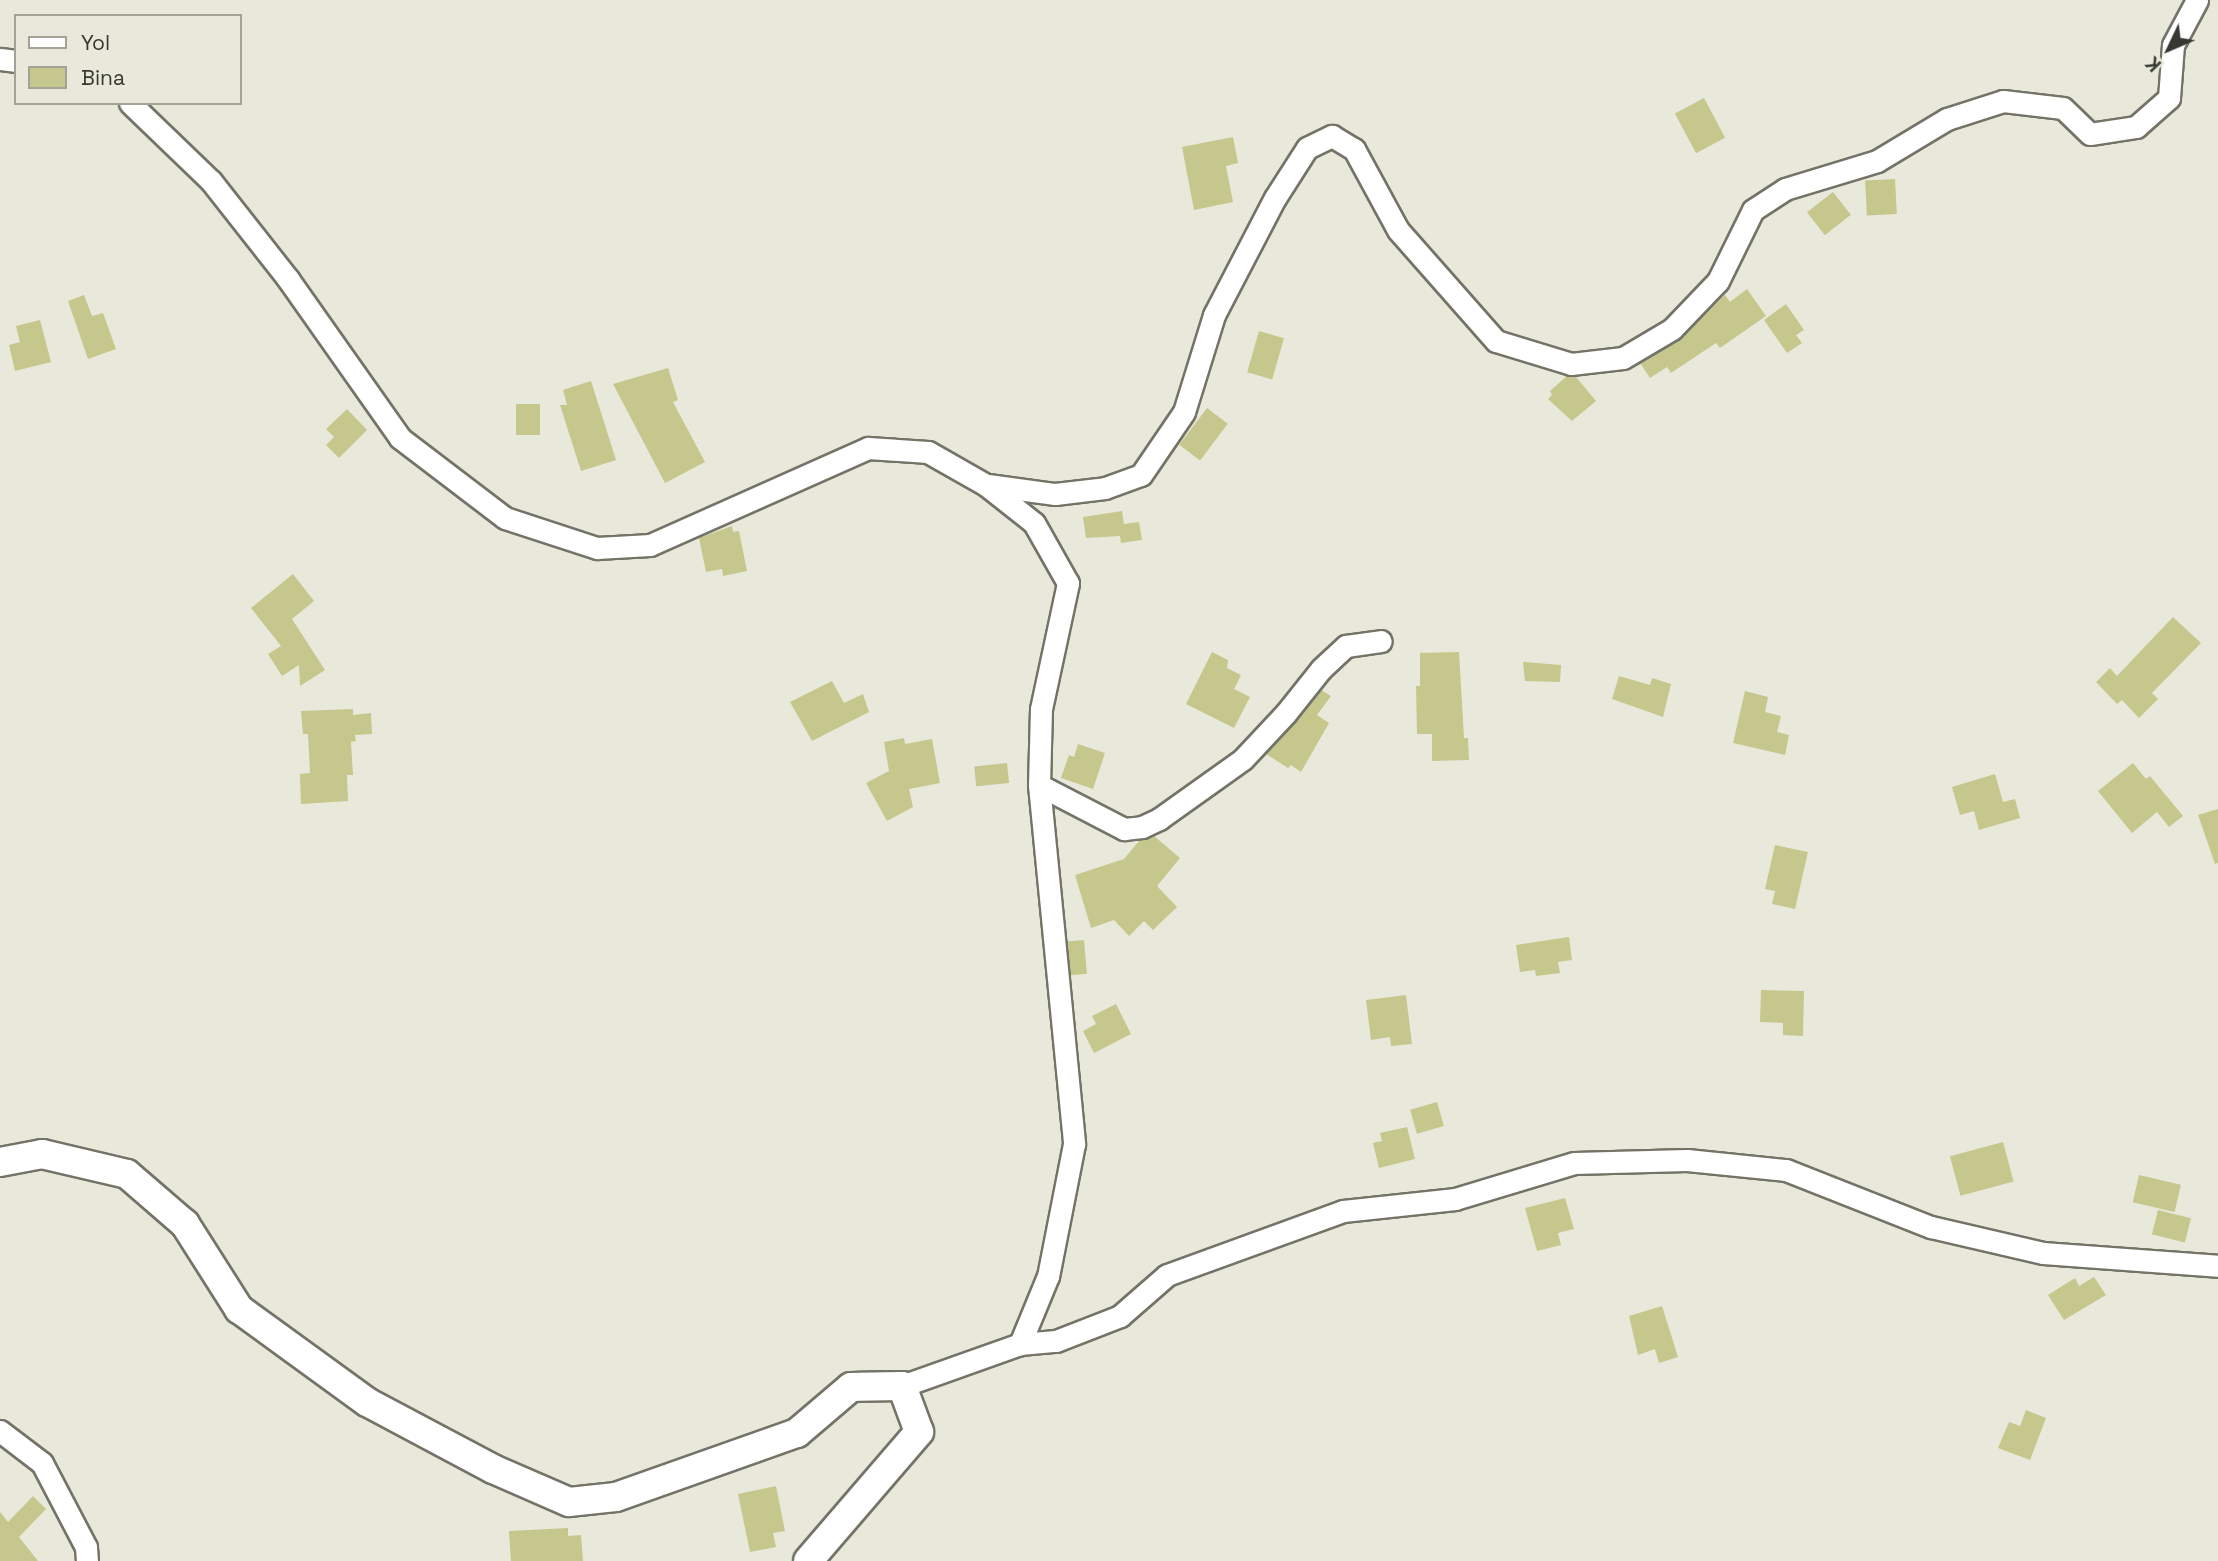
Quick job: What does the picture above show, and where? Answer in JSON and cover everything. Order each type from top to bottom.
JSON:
[{"type":"street","points":[[986,485],[1055,494],[1105,488],[1141,475],[1184,412],[1214,315],[1275,198],[1307,148],[1332,136],[1354,149],[1398,230],[1496,341],[1571,364],[1623,358],[1672,329],[1718,281],[1753,210],[1785,189],[1877,161],[1947,119],[2003,101],[2063,108],[2090,134],[2136,127],[2169,98],[2173,45],[2197,0]]},
{"type":"street","points":[[132,105],[211,181],[288,279],[400,438],[505,518],[597,548],[650,545],[868,448],[928,452],[986,485],[1034,523],[1068,583],[1041,709],[1039,785],[1074,1144],[1048,1276],[1020,1344]]},
{"type":"street","points":[[1039,785],[1124,829],[1142,827],[1159,819],[1243,759],[1286,713],[1321,669],[1346,646],[1381,641]]},
{"type":"street","points":[[0,1162],[42,1154],[127,1174],[185,1224],[239,1309],[367,1402],[493,1469],[569,1502],[616,1497],[797,1433],[851,1387],[902,1387],[1020,1344],[1056,1340],[1121,1316],[1167,1275],[1343,1211],[1455,1199],[1574,1163],[1687,1160],[1786,1170],[1931,1227],[2043,1253],[2218,1266]]},
{"type":"street","points":[[808,1561],[919,1432],[902,1387]]},
{"type":"street","points":[[0,1432],[43,1463],[86,1547],[87,1561]]},
{"type":"building","points":[[1704,98],[1725,138],[1696,153],[1675,113]]},
{"type":"building","points":[[1233,137],[1238,163],[1226,166],[1233,202],[1194,210],[1182,147]]},
{"type":"building","points":[[1895,179],[1897,214],[1867,216],[1865,181]]},
{"type":"building","points":[[1833,192],[1851,215],[1825,235],[1807,212]]},
{"type":"building","points":[[1747,289],[1766,316],[1720,348],[1716,343],[1671,373],[1667,367],[1650,378],[1640,363],[1681,338],[1725,295],[1730,302]]},
{"type":"building","points":[[84,295],[92,316],[103,313],[116,349],[88,359],[68,301]]},
{"type":"building","points":[[1786,304],[1804,330],[1796,335],[1802,343],[1787,353],[1764,320]]},
{"type":"building","points":[[40,320],[51,362],[15,371],[9,345],[20,342],[16,326]]},
{"type":"building","points":[[1259,331],[1284,338],[1272,380],[1247,372]]},
{"type":"building","points":[[668,368],[678,400],[673,402],[705,462],[665,483],[613,384]]},
{"type":"building","points":[[1567,376],[1576,377],[1596,401],[1572,421],[1548,399],[1552,395],[1550,391]]},
{"type":"building","points":[[591,381],[616,460],[581,471],[560,405],[567,405],[563,390]]},
{"type":"building","points":[[516,404],[540,404],[540,435],[516,435]]},
{"type":"building","points":[[1207,408],[1228,424],[1200,460],[1179,445]]},
{"type":"building","points":[[347,409],[367,430],[339,458],[326,445],[334,437],[326,429]]},
{"type":"building","points":[[1122,511],[1124,524],[1139,522],[1142,540],[1121,543],[1120,536],[1086,538],[1083,517]]},
{"type":"building","points":[[732,526],[733,532],[739,531],[747,571],[723,576],[722,569],[706,572],[699,538]]},
{"type":"building","points":[[293,574],[314,601],[292,619],[325,670],[300,686],[299,665],[282,676],[268,654],[281,646],[251,608]]},
{"type":"building","points":[[2173,617],[2201,643],[2152,693],[2158,699],[2139,718],[2122,700],[2117,704],[2096,682],[2110,668],[2117,676]]},
{"type":"building","points":[[1212,652],[1228,660],[1227,668],[1241,675],[1234,689],[1250,697],[1234,728],[1186,704]]},
{"type":"building","points":[[1459,652],[1464,738],[1468,738],[1469,760],[1432,761],[1432,734],[1417,734],[1416,686],[1420,686],[1420,653]]},
{"type":"building","points":[[1523,662],[1561,665],[1560,682],[1525,681]]},
{"type":"building","points":[[1619,676],[1650,685],[1652,678],[1671,684],[1663,717],[1612,699]]},
{"type":"building","points":[[832,681],[844,703],[863,694],[869,712],[812,741],[790,702]]},
{"type":"building","points":[[1321,690],[1331,696],[1317,715],[1329,723],[1301,772],[1291,765],[1288,768],[1266,754]]},
{"type":"building","points":[[1745,691],[1768,697],[1765,712],[1781,716],[1777,732],[1789,735],[1785,755],[1733,743]]},
{"type":"building","points":[[353,709],[353,715],[371,713],[372,734],[355,735],[356,741],[351,742],[353,775],[347,775],[348,801],[301,804],[300,774],[310,773],[308,734],[303,734],[301,711]]},
{"type":"building","points":[[904,738],[905,744],[932,739],[940,783],[909,789],[913,807],[887,821],[866,783],[889,771],[884,742]]},
{"type":"building","points":[[1078,744],[1105,753],[1093,789],[1061,778],[1069,755],[1074,757]]},
{"type":"building","points":[[1007,763],[1009,783],[976,786],[974,766]]},
{"type":"building","points":[[2133,763],[2146,779],[2150,776],[2183,816],[2169,827],[2157,812],[2132,833],[2098,791]]},
{"type":"building","points":[[1995,774],[2003,802],[2015,799],[2020,818],[1979,830],[1974,811],[1960,815],[1952,787]]},
{"type":"building","points":[[2218,809],[2218,863],[2215,864],[2198,815]]},
{"type":"building","points":[[1154,836],[1180,858],[1157,886],[1177,907],[1153,930],[1144,921],[1129,936],[1114,920],[1091,928],[1075,875],[1124,859],[1139,841]]},
{"type":"building","points":[[1775,845],[1808,852],[1795,909],[1772,904],[1775,891],[1765,889]]},
{"type":"building","points":[[1569,937],[1572,960],[1558,962],[1560,973],[1536,976],[1535,970],[1520,972],[1516,945]]},
{"type":"building","points":[[1084,940],[1087,974],[1070,975],[1067,941]]},
{"type":"building","points":[[1761,990],[1804,991],[1803,1036],[1783,1035],[1783,1023],[1760,1022]]},
{"type":"building","points":[[1406,995],[1412,1044],[1391,1046],[1390,1037],[1371,1040],[1366,1000]]},
{"type":"building","points":[[1116,1004],[1131,1034],[1094,1053],[1083,1031],[1096,1024],[1092,1016]]},
{"type":"building","points":[[1437,1102],[1444,1126],[1417,1134],[1410,1110]]},
{"type":"building","points":[[1407,1127],[1415,1159],[1379,1168],[1373,1143],[1382,1141],[1380,1133]]},
{"type":"building","points":[[2003,1142],[2014,1182],[1960,1196],[1950,1156]]},
{"type":"building","points":[[2139,1175],[2181,1185],[2175,1212],[2133,1202]]},
{"type":"building","points":[[1565,1198],[1574,1229],[1558,1233],[1561,1245],[1537,1251],[1525,1208]]},
{"type":"building","points":[[2158,1210],[2191,1218],[2185,1242],[2152,1234]]},
{"type":"building","points":[[2094,1277],[2106,1295],[2064,1320],[2048,1295],[2075,1278],[2079,1286]]},
{"type":"building","points":[[1662,1306],[1678,1357],[1659,1363],[1655,1349],[1638,1355],[1629,1316]]},
{"type":"building","points":[[2026,1410],[2046,1418],[2030,1460],[1998,1448],[2009,1422],[2020,1426]]},
{"type":"building","points":[[776,1486],[785,1531],[773,1533],[776,1547],[750,1552],[738,1494]]},
{"type":"building","points":[[33,1496],[46,1509],[19,1537],[38,1561],[0,1561],[0,1512],[8,1522]]},
{"type":"building","points":[[568,1528],[568,1536],[581,1535],[583,1561],[511,1561],[509,1531]]}]
